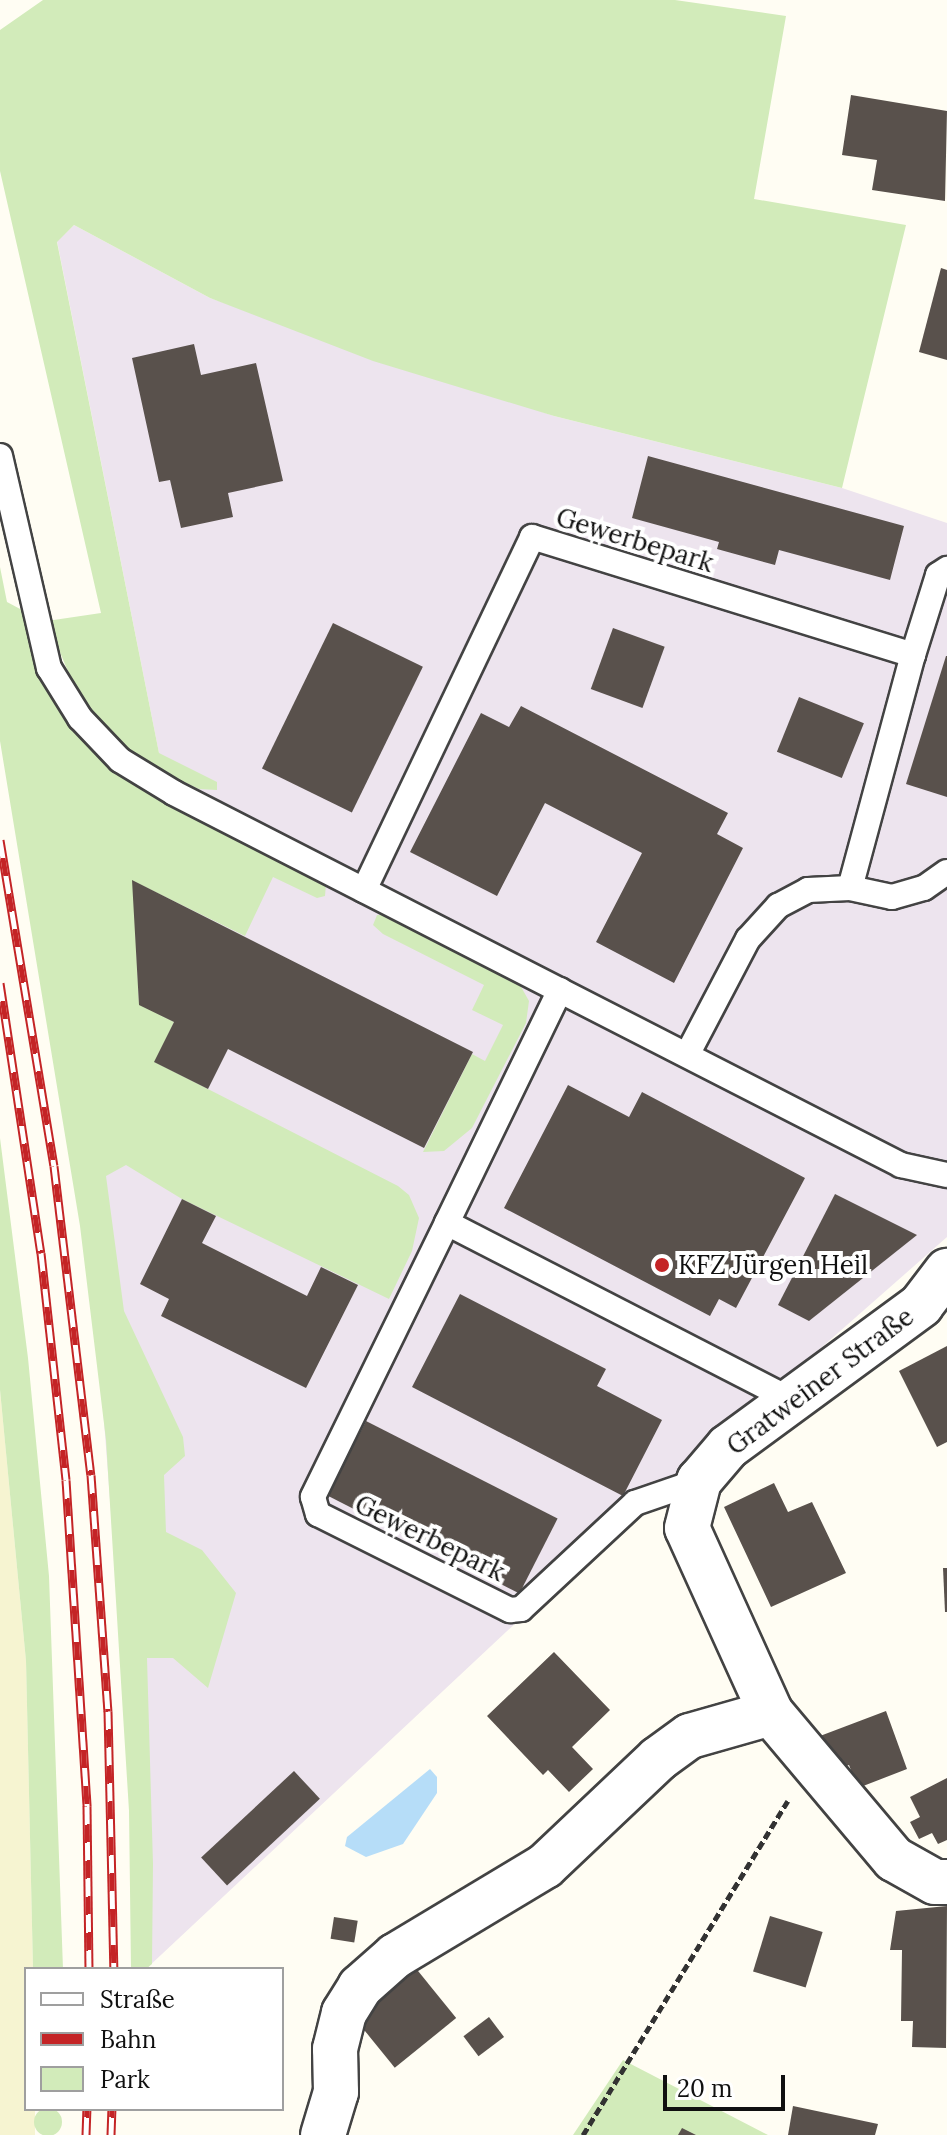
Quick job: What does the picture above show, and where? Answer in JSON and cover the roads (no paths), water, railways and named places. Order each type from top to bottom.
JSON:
[{"type":"street","name":"Gratweiner Straße","points":[[947,1271],[921,1305],[728,1447],[699,1481],[687,1528],[771,1713],[894,1859],[935,1882],[947,1882]]},
{"type":"street","points":[[323,2135],[336,2092],[335,2049],[344,2013],[360,1987],[395,1956],[545,1866],[658,1759],[690,1736],[771,1713]]},
{"type":"lane","points":[[0,456],[43,652],[65,698],[100,742],[145,778],[901,1165],[947,1175]]},
{"type":"lane","name":"Gewerbepark","points":[[364,890],[532,537],[913,655]]},
{"type":"lane","points":[[850,888],[913,655],[938,575],[947,569]]},
{"type":"lane","points":[[687,1055],[748,939],[778,906],[808,890],[850,888],[892,897],[924,888],[947,872]]},
{"type":"lane","name":"Gewerbepark","points":[[560,990],[313,1497],[318,1514],[510,1610],[521,1609],[635,1503],[699,1481]]},
{"type":"lane","points":[[447,1223],[792,1400]]},
{"type":"water","points":[[430,1769],[437,1777],[437,1793],[403,1844],[366,1857],[345,1846],[347,1837]]},
{"type":"railway","points":[[0,840],[54,1166],[91,1475],[108,1711],[114,1967]]},
{"type":"railway","points":[[0,983],[41,1253],[66,1480],[87,1806],[89,1967]]},
{"type":"railway","points":[[86,2135],[87,2111]]},
{"type":"railway","points":[[111,2135],[112,2111]]},
{"type":"place","name":"KFZ Jürgen Heil","points":[[662,1265]]}]
